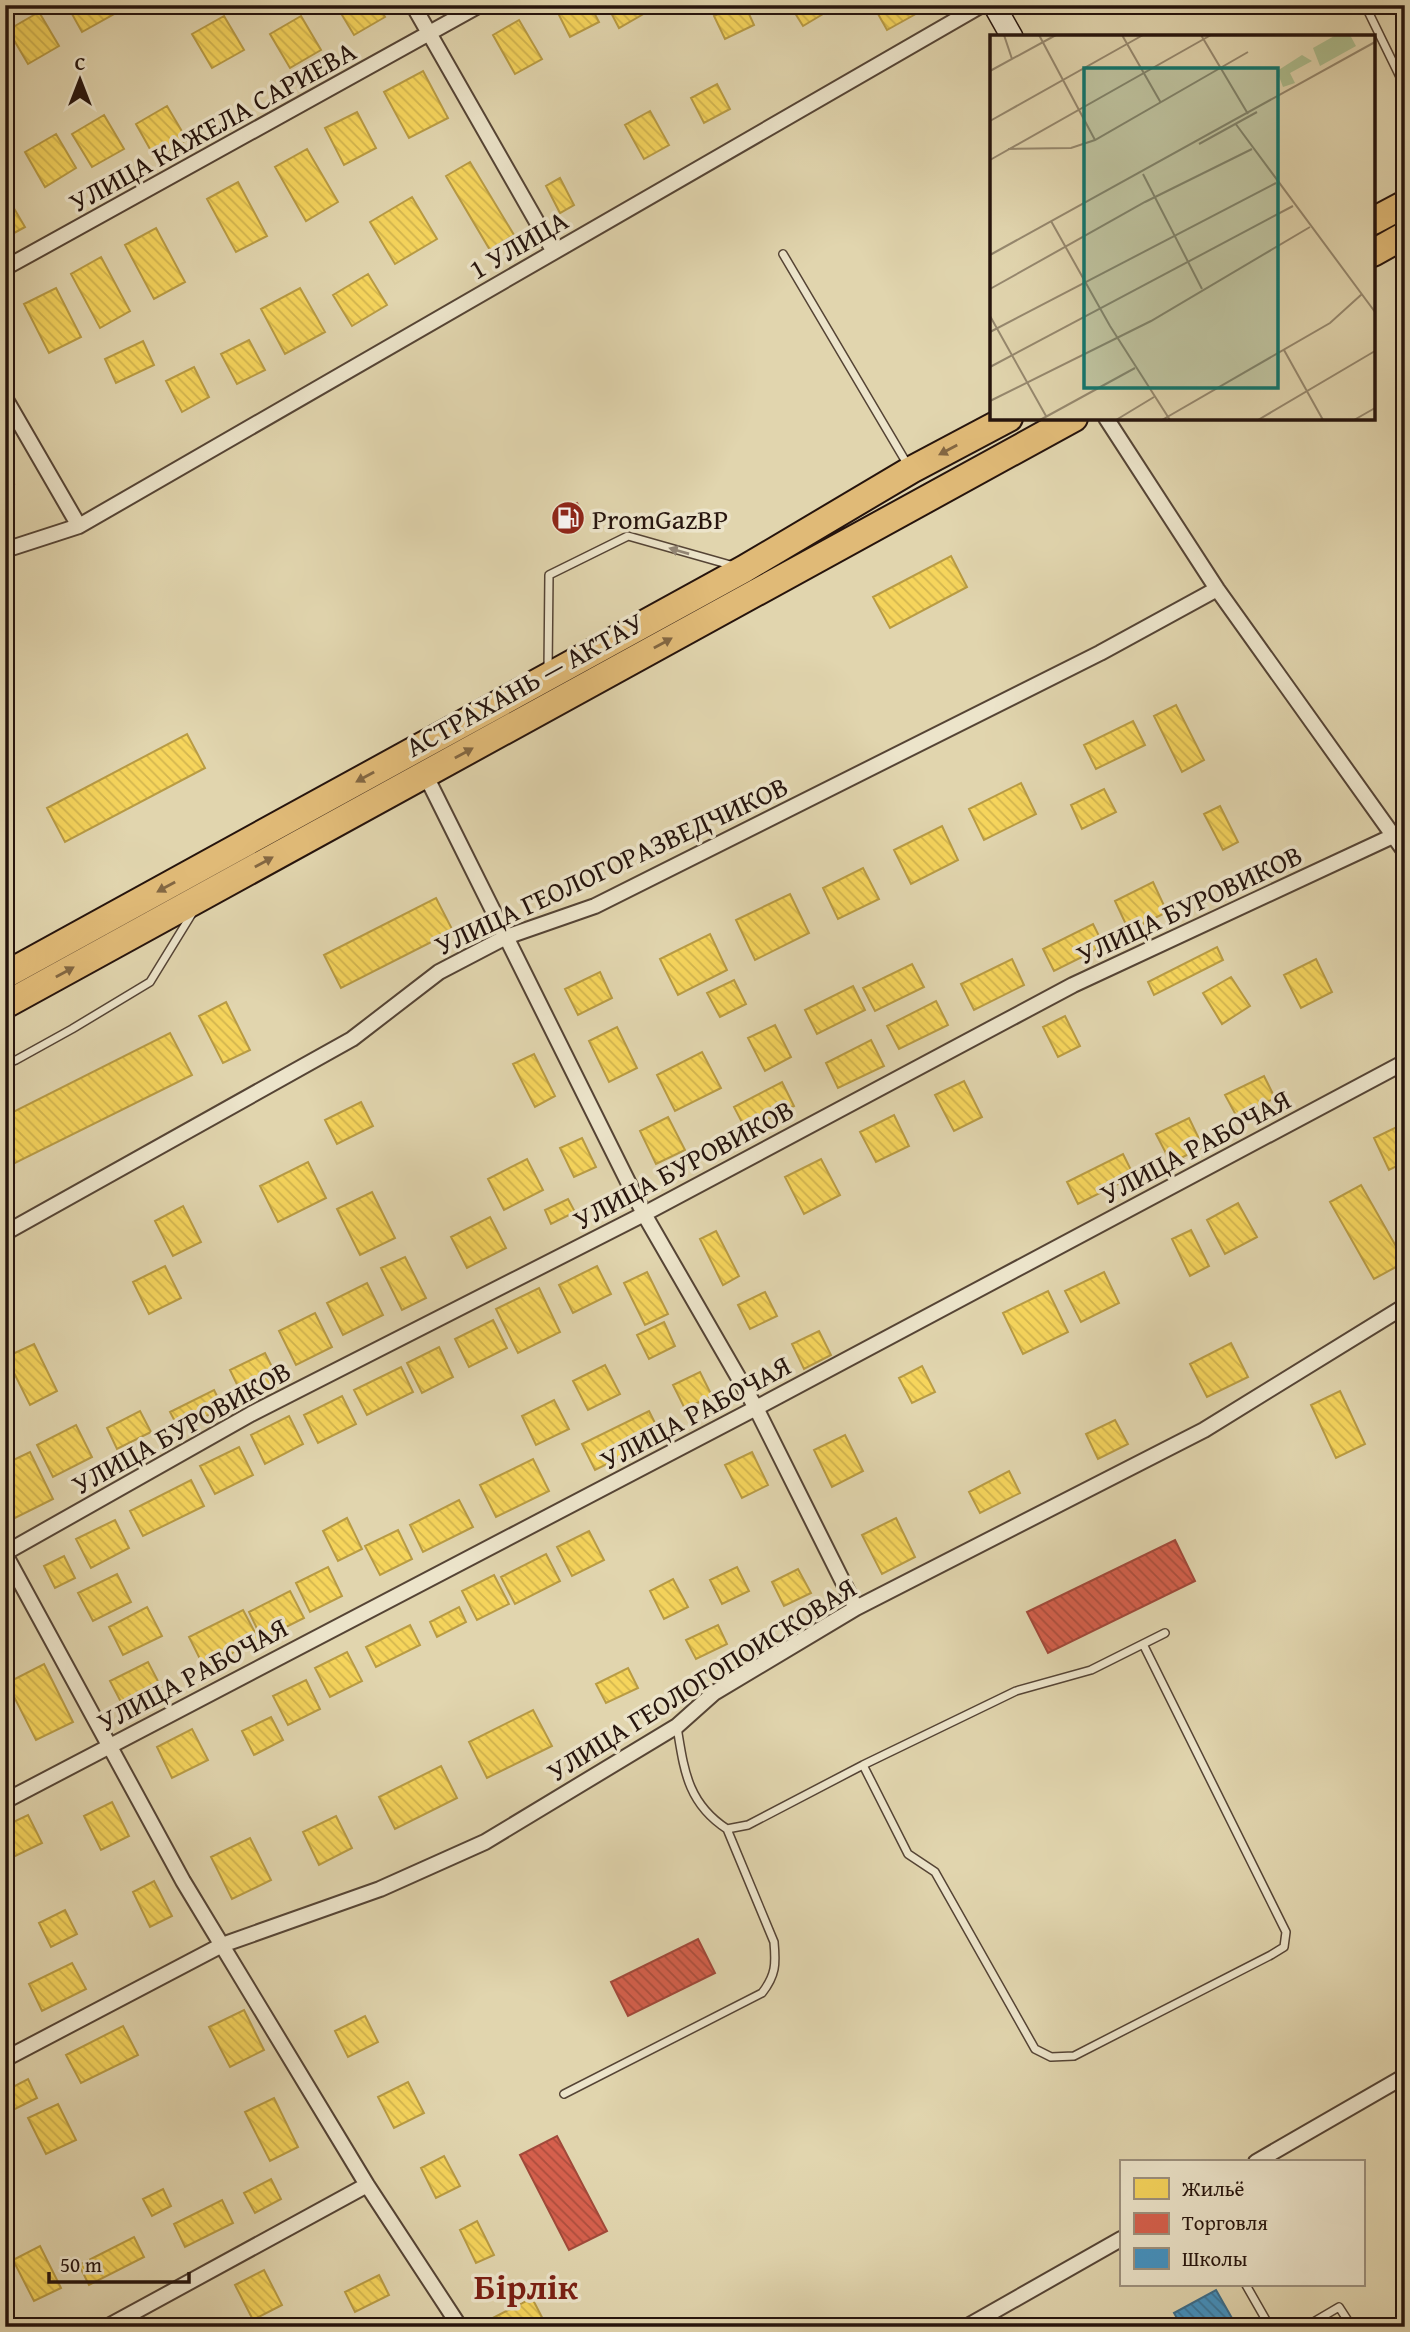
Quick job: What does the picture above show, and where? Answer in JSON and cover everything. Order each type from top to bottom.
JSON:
[{"type":"highway","points":[[1375,220],[1405,204]]},
{"type":"highway","points":[[1375,252],[1405,235]]},
{"type":"highway","name":"АСТРАХАНЬ — АКТАУ","points":[[5,975],[744,569],[911,470],[1005,420]]},
{"type":"highway","name":"АСТРАХАНЬ — АКТАУ","points":[[5,1005],[1070,420]]},
{"type":"street","points":[[413,5],[554,251]]},
{"type":"street","name":"УЛИЦА КАЖЕЛА САРИЕВА","points":[[5,268],[480,5]]},
{"type":"street","name":"1 УЛИЦА","points":[[5,550],[79,526],[982,5]]},
{"type":"street","points":[[994,5],[1011,35]]},
{"type":"street","points":[[5,398],[79,526]]},
{"type":"street","points":[[1107,420],[1217,589],[1405,852]]},
{"type":"street","name":"УЛИЦА ГЕОЛОГОРАЗВЕДЧИКОВ","points":[[5,1233],[352,1040],[439,972],[506,937],[595,906],[1087,659],[1217,589]]},
{"type":"street","points":[[425,774],[644,1213],[755,1408],[856,1608]]},
{"type":"street","name":"УЛИЦА БУРОВИКОВ","points":[[5,1553],[251,1414],[644,1213],[1073,985],[1393,836]]},
{"type":"street","name":"УЛИЦА РАБОЧАЯ","points":[[5,1801],[755,1408],[1405,1062]]},
{"type":"street","name":"УЛИЦА ГЕОЛОГОПОИСКОВАЯ","points":[[5,2059],[222,1945],[380,1889],[485,1842],[677,1726],[714,1693],[856,1608],[1205,1430],[1405,1306]]},
{"type":"street","points":[[5,1553],[183,1881],[367,2185],[460,2327]]},
{"type":"street","points":[[1259,2160],[1405,2076]]},
{"type":"street","points":[[107,2327],[367,2185]]},
{"type":"street","points":[[966,2327],[1120,2240]]},
{"type":"lane","points":[[1365,5],[1405,87]]},
{"type":"lane","points":[[783,254],[911,470]]},
{"type":"lane","points":[[548,677],[549,575],[628,536],[744,569]]},
{"type":"lane","points":[[5,1064],[61,1035],[150,982],[202,897]]},
{"type":"lane","points":[[727,1829],[748,1825],[863,1765],[1016,1691],[1091,1670],[1165,1633]]},
{"type":"lane","points":[[863,1765],[908,1853],[935,1872],[1035,2049],[1051,2057],[1074,2056],[1284,1947],[1286,1932],[1143,1644]]},
{"type":"lane","points":[[564,2094],[762,1993],[772,1980],[776,1960],[774,1942],[727,1829],[710,1819],[686,1780],[677,1726]]},
{"type":"lane","points":[[1247,2286],[1270,2327]]},
{"type":"lane","points":[[1305,2327],[1339,2307],[1352,2327]]},
{"type":"green space","points":[[1405,19],[1405,65],[1398,42]]},
{"type":"building: Жильё","points":[[67,5],[109,5],[114,14],[82,32]]},
{"type":"building: Жильё","points":[[336,5],[378,5],[385,17],[354,35]]},
{"type":"building: Жильё","points":[[554,5],[590,5],[599,22],[570,37]]},
{"type":"building: Жильё","points":[[607,5],[643,5],[647,12],[619,28]]},
{"type":"building: Жильё","points":[[736,5],[745,5],[754,25],[725,39],[714,16]]},
{"type":"building: Жильё","points":[[790,5],[838,5],[803,26]]},
{"type":"building: Жильё","points":[[873,5],[920,5],[923,10],[887,30]]},
{"type":"building: Жильё","points":[[39,12],[59,46],[28,64],[8,30]]},
{"type":"building: Жильё","points":[[224,16],[244,50],[212,68],[192,34]]},
{"type":"building: Жильё","points":[[301,16],[321,50],[290,68],[270,34]]},
{"type":"building: Жильё","points":[[519,20],[542,59],[515,74],[493,35]]},
{"type":"building: Жильё","points":[[423,71],[448,118],[409,138],[384,92]]},
{"type":"building: Жильё","points":[[717,84],[730,109],[704,123],[691,98]]},
{"type":"building: Жильё","points":[[167,106],[187,140],[155,158],[136,124]]},
{"type":"building: Жильё","points":[[650,111],[669,145],[644,159],[625,125]]},
{"type":"building: Жильё","points":[[357,112],[376,148],[344,165],[325,128]]},
{"type":"building: Жильё","points":[[104,115],[124,149],[92,167],[72,134]]},
{"type":"building: Жильё","points":[[56,134],[76,168],[45,187],[25,152]]},
{"type":"building: Жильё","points":[[307,149],[338,202],[306,221],[275,167]]},
{"type":"building: Жильё","points":[[470,162],[514,235],[490,250],[446,176]]},
{"type":"building: Жильё","points":[[560,178],[574,205],[560,213],[546,186]]},
{"type":"building: Жильё","points":[[238,182],[267,236],[236,252],[207,199]]},
{"type":"building: Жильё","points":[[5,193],[25,227],[5,238]]},
{"type":"building: Жильё","points":[[412,197],[437,239],[395,264],[370,222]]},
{"type":"building: Жильё","points":[[156,228],[185,282],[154,299],[125,245]]},
{"type":"building: Жильё","points":[[101,257],[130,311],[100,328],[71,274]]},
{"type":"building: Жильё","points":[[368,274],[387,305],[352,326],[333,295]]},
{"type":"building: Жильё","points":[[56,288],[81,337],[49,353],[24,304]]},
{"type":"building: Жильё","points":[[300,288],[325,332],[285,354],[261,309]]},
{"type":"building: Жильё","points":[[249,340],[265,370],[237,384],[221,354]]},
{"type":"building: Жильё","points":[[143,341],[154,365],[116,383],[105,359]]},
{"type":"building: Жильё","points":[[194,367],[209,397],[182,412],[166,381]]},
{"type":"building: Жильё","points":[[5,470],[14,484],[5,489]]},
{"type":"building: Жильё","points":[[951,556],[967,587],[890,628],[873,597]]},
{"type":"building: Жильё","points":[[1176,705],[1204,760],[1182,772],[1154,716]]},
{"type":"building: Жильё","points":[[1133,721],[1145,745],[1096,769],[1084,745]]},
{"type":"building: Жильё","points":[[187,734],[205,768],[65,842],[47,808]]},
{"type":"building: Жильё","points":[[1021,783],[1036,814],[984,840],[969,809]]},
{"type":"building: Жильё","points":[[1104,789],[1116,812],[1082,829],[1071,805]]},
{"type":"building: Жильё","points":[[1220,806],[1238,842],[1223,850],[1204,814]]},
{"type":"building: Жильё","points":[[942,826],[958,860],[911,884],[894,850]]},
{"type":"building: Жильё","points":[[863,868],[879,899],[838,919],[823,888]]},
{"type":"building: Жильё","points":[[1153,882],[1167,912],[1129,931],[1115,901]]},
{"type":"building: Жильё","points":[[790,894],[809,933],[755,960],[736,920]]},
{"type":"building: Жильё","points":[[436,898],[453,931],[341,988],[324,955]]},
{"type":"building: Жильё","points":[[1093,924],[1104,946],[1054,971],[1043,949]]},
{"type":"building: Жильё","points":[[710,934],[727,970],[678,995],[660,959]]},
{"type":"building: Жильё","points":[[1217,947],[1223,960],[1154,995],[1148,982]]},
{"type":"building: Жильё","points":[[1012,959],[1024,985],[974,1010],[961,984]]},
{"type":"building: Жильё","points":[[1316,959],[1332,992],[1301,1008],[1284,975]]},
{"type":"building: Жильё","points":[[912,964],[924,987],[875,1011],[863,988]]},
{"type":"building: Жильё","points":[[600,972],[612,998],[578,1015],[565,989]]},
{"type":"building: Жильё","points":[[1231,977],[1250,1006],[1222,1024],[1203,993]]},
{"type":"building: Жильё","points":[[734,980],[746,1004],[720,1017],[707,993]]},
{"type":"building: Жильё","points":[[853,986],[865,1010],[817,1034],[805,1010]]},
{"type":"building: Жильё","points":[[936,1001],[948,1025],[899,1049],[887,1026]]},
{"type":"building: Жильё","points":[[226,1002],[250,1050],[223,1063],[199,1016]]},
{"type":"building: Жильё","points":[[1065,1016],[1080,1046],[1058,1057],[1043,1027]]},
{"type":"building: Жильё","points":[[775,1025],[791,1057],[765,1071],[748,1038]]},
{"type":"building: Жильё","points":[[617,1027],[637,1068],[609,1082],[589,1041]]},
{"type":"building: Жильё","points":[[170,1033],[192,1075],[5,1168],[5,1116]]},
{"type":"building: Жильё","points":[[871,1040],[884,1066],[838,1088],[826,1063]]},
{"type":"building: Жильё","points":[[702,1052],[721,1088],[675,1111],[657,1075]]},
{"type":"building: Жильё","points":[[534,1054],[555,1096],[535,1107],[513,1064]]},
{"type":"building: Жильё","points":[[1264,1076],[1275,1098],[1237,1117],[1225,1095]]},
{"type":"building: Жильё","points":[[964,1081],[982,1117],[954,1131],[935,1095]]},
{"type":"building: Жильё","points":[[782,1082],[794,1106],[746,1130],[734,1107]]},
{"type":"building: Жильё","points":[[361,1102],[373,1126],[337,1144],[325,1120]]},
{"type":"building: Жильё","points":[[894,1115],[909,1146],[876,1162],[860,1132]]},
{"type":"building: Жильё","points":[[668,1117],[685,1150],[656,1164],[640,1131]]},
{"type":"building: Жильё","points":[[1189,1118],[1203,1147],[1171,1163],[1156,1134]]},
{"type":"building: Жильё","points":[[1405,1123],[1405,1162],[1389,1170],[1374,1138]]},
{"type":"building: Жильё","points":[[582,1138],[596,1167],[574,1177],[560,1148]]},
{"type":"building: Жильё","points":[[1123,1154],[1134,1176],[1078,1204],[1067,1182]]},
{"type":"building: Жильё","points":[[527,1159],[543,1190],[504,1210],[488,1179]]},
{"type":"building: Жильё","points":[[821,1159],[840,1195],[804,1214],[785,1177]]},
{"type":"building: Жильё","points":[[308,1162],[326,1198],[278,1222],[260,1186]]},
{"type":"building: Жильё","points":[[1361,1185],[1405,1262],[1374,1279],[1330,1202]]},
{"type":"building: Жильё","points":[[372,1192],[395,1238],[360,1255],[337,1209]]},
{"type":"building: Жильё","points":[[568,1199],[575,1212],[551,1224],[545,1210]]},
{"type":"building: Жильё","points":[[1238,1203],[1257,1237],[1225,1254],[1207,1220]]},
{"type":"building: Жильё","points":[[183,1206],[201,1242],[173,1256],[155,1221]]},
{"type":"building: Жильё","points":[[490,1217],[506,1248],[467,1268],[451,1237]]},
{"type":"building: Жильё","points":[[1191,1230],[1209,1266],[1190,1276],[1172,1239]]},
{"type":"building: Жильё","points":[[716,1231],[739,1276],[723,1285],[700,1239]]},
{"type":"building: Жильё","points":[[405,1257],[426,1298],[402,1310],[381,1268]]},
{"type":"building: Жильё","points":[[165,1266],[181,1298],[149,1314],[133,1282]]},
{"type":"building: Жильё","points":[[597,1266],[611,1294],[573,1313],[559,1285]]},
{"type":"building: Жильё","points":[[647,1272],[668,1314],[645,1325],[624,1283]]},
{"type":"building: Жильё","points":[[1104,1272],[1119,1303],[1081,1322],[1065,1291]]},
{"type":"building: Жильё","points":[[367,1283],[383,1315],[343,1335],[327,1303]]},
{"type":"building: Жильё","points":[[539,1288],[560,1332],[518,1353],[496,1309]]},
{"type":"building: Жильё","points":[[1048,1291],[1068,1332],[1023,1354],[1003,1313]]},
{"type":"building: Жильё","points":[[765,1292],[777,1316],[750,1329],[738,1305]]},
{"type":"building: Жильё","points":[[315,1313],[332,1347],[296,1365],[279,1331]]},
{"type":"building: Жильё","points":[[493,1320],[507,1348],[469,1367],[455,1339]]},
{"type":"building: Жильё","points":[[664,1322],[675,1346],[649,1359],[637,1335]]},
{"type":"building: Жильё","points":[[819,1331],[831,1355],[804,1369],[792,1344]]},
{"type":"building: Жильё","points":[[1231,1343],[1248,1377],[1207,1397],[1190,1364]]},
{"type":"building: Жильё","points":[[34,1344],[57,1391],[30,1405],[6,1357]]},
{"type":"building: Жильё","points":[[439,1347],[453,1377],[422,1393],[407,1363]]},
{"type":"building: Жильё","points":[[265,1353],[281,1385],[246,1403],[230,1370]]},
{"type":"building: Жильё","points":[[605,1365],[620,1394],[588,1410],[573,1381]]},
{"type":"building: Жильё","points":[[922,1366],[935,1392],[912,1403],[899,1378]]},
{"type":"building: Жильё","points":[[401,1367],[413,1392],[367,1415],[354,1390]]},
{"type":"building: Жильё","points":[[700,1372],[712,1396],[685,1409],[673,1385]]},
{"type":"building: Жильё","points":[[214,1390],[223,1408],[179,1429],[170,1412]]},
{"type":"building: Жильё","points":[[1340,1391],[1365,1444],[1336,1458],[1311,1405]]},
{"type":"building: Жильё","points":[[342,1396],[356,1424],[318,1443],[304,1415]]},
{"type":"building: Жильё","points":[[554,1400],[569,1429],[536,1445],[522,1416]]},
{"type":"building: Жильё","points":[[140,1411],[151,1432],[117,1449],[107,1428]]},
{"type":"building: Жильё","points":[[649,1411],[662,1437],[595,1470],[582,1444]]},
{"type":"building: Жильё","points":[[289,1416],[303,1444],[265,1464],[251,1435]]},
{"type":"building: Жильё","points":[[1115,1420],[1128,1444],[1098,1459],[1086,1434]]},
{"type":"building: Жильё","points":[[76,1425],[92,1457],[53,1477],[37,1445]]},
{"type":"building: Жильё","points":[[845,1435],[863,1471],[832,1487],[814,1450]]},
{"type":"building: Жильё","points":[[239,1447],[253,1475],[215,1494],[200,1466]]},
{"type":"building: Жильё","points":[[30,1452],[53,1499],[13,1519],[5,1503],[5,1464]]},
{"type":"building: Жильё","points":[[752,1452],[768,1485],[742,1498],[725,1465]]},
{"type":"building: Жильё","points":[[533,1459],[549,1491],[496,1517],[480,1485]]},
{"type":"building: Жильё","points":[[1009,1471],[1020,1493],[980,1513],[969,1492]]},
{"type":"building: Жильё","points":[[191,1480],[204,1506],[143,1536],[130,1511]]},
{"type":"building: Жильё","points":[[459,1500],[473,1527],[423,1552],[410,1525]]},
{"type":"building: Жильё","points":[[347,1518],[362,1549],[338,1561],[323,1531]]},
{"type":"building: Жильё","points":[[896,1518],[915,1557],[882,1574],[862,1535]]},
{"type":"building: Жильё","points":[[115,1520],[129,1548],[91,1568],[76,1539]]},
{"type":"building: Жильё","points":[[398,1530],[412,1559],[380,1575],[365,1546]]},
{"type":"building: Жильё","points":[[589,1531],[604,1560],[572,1576],[557,1547]]},
{"type":"building: Жильё","points":[[546,1554],[560,1581],[515,1604],[501,1577]]},
{"type":"building: Жильё","points":[[64,1556],[75,1578],[55,1588],[44,1566]]},
{"type":"building: Жильё","points":[[328,1567],[342,1596],[310,1612],[296,1583]]},
{"type":"building: Жильё","points":[[737,1567],[749,1591],[722,1604],[710,1580]]},
{"type":"building: Жильё","points":[[798,1569],[811,1593],[784,1606],[772,1582]]},
{"type":"building: Жильё","points":[[117,1574],[131,1602],[93,1621],[78,1593]]},
{"type":"building: Жильё","points":[[494,1575],[509,1604],[477,1620],[462,1591]]},
{"type":"building: Жильё","points":[[673,1579],[688,1607],[664,1619],[650,1591]]},
{"type":"building: Жильё","points":[[290,1591],[304,1618],[262,1639],[249,1612]]},
{"type":"building: Жильё","points":[[147,1607],[162,1636],[123,1655],[109,1627]]},
{"type":"building: Жильё","points":[[459,1607],[466,1622],[437,1637],[430,1622]]},
{"type":"building: Жильё","points":[[243,1610],[259,1640],[204,1667],[189,1637]]},
{"type":"building: Жильё","points":[[410,1625],[420,1645],[376,1667],[366,1647]]},
{"type":"building: Жильё","points":[[718,1625],[727,1644],[696,1659],[686,1640]]},
{"type":"building: Жильё","points":[[347,1652],[362,1681],[330,1697],[315,1668]]},
{"type":"building: Жильё","points":[[148,1662],[161,1687],[123,1706],[110,1681]]},
{"type":"building: Жильё","points":[[44,1664],[73,1722],[36,1740],[7,1683]]},
{"type":"building: Жильё","points":[[628,1668],[638,1688],[606,1703],[596,1684]]},
{"type":"building: Жильё","points":[[306,1680],[320,1709],[288,1725],[273,1696]]},
{"type":"building: Жильё","points":[[533,1710],[552,1746],[487,1778],[469,1742]]},
{"type":"building: Жильё","points":[[271,1717],[283,1740],[254,1755],[242,1731]]},
{"type":"building: Жильё","points":[[192,1729],[208,1760],[172,1778],[157,1747]]},
{"type":"building: Жильё","points":[[441,1766],[457,1798],[395,1829],[379,1797]]},
{"type":"building: Жильё","points":[[112,1802],[129,1836],[101,1850],[84,1816]]},
{"type":"building: Жильё","points":[[28,1815],[42,1843],[5,1861],[5,1826]]},
{"type":"building: Жильё","points":[[336,1816],[352,1848],[319,1865],[303,1832]]},
{"type":"building: Жильё","points":[[250,1838],[271,1880],[232,1899],[211,1857]]},
{"type":"building: Жильё","points":[[154,1881],[172,1916],[150,1927],[133,1892]]},
{"type":"building: Жильё","points":[[65,1910],[77,1934],[51,1947],[39,1923]]},
{"type":"building: Жильё","points":[[72,1963],[86,1989],[42,2011],[29,1984]]},
{"type":"building: Жильё","points":[[5,2006],[13,2021],[5,2025]]},
{"type":"building: Жильё","points":[[244,2010],[264,2050],[230,2067],[209,2027]]},
{"type":"building: Жильё","points":[[365,2016],[378,2042],[348,2057],[335,2031]]},
{"type":"building: Жильё","points":[[123,2026],[138,2055],[81,2083],[66,2055]]},
{"type":"building: Жильё","points":[[28,2079],[37,2098],[5,2114],[5,2091]]},
{"type":"building: Жильё","points":[[408,2082],[424,2113],[394,2128],[378,2097]]},
{"type":"building: Жильё","points":[[274,2098],[298,2147],[270,2161],[245,2112]]},
{"type":"building: Жильё","points":[[58,2104],[76,2140],[46,2154],[28,2118]]},
{"type":"building: Жильё","points":[[444,2156],[460,2186],[436,2198],[421,2168]]},
{"type":"building: Жильё","points":[[271,2179],[281,2199],[255,2213],[244,2193]]},
{"type":"building: Жильё","points":[[163,2189],[171,2206],[152,2216],[143,2199]]},
{"type":"building: Жильё","points":[[222,2200],[233,2223],[185,2247],[174,2224]]},
{"type":"building: Жильё","points":[[477,2221],[494,2255],[476,2263],[460,2230]]},
{"type":"building: Жильё","points":[[134,2237],[144,2257],[89,2285],[79,2265]]},
{"type":"building: Жильё","points":[[40,2246],[61,2288],[34,2301],[13,2260]]},
{"type":"building: Жильё","points":[[264,2270],[282,2305],[253,2320],[235,2285]]},
{"type":"building: Жильё","points":[[379,2275],[389,2295],[355,2312],[345,2292]]},
{"type":"building: Жильё","points":[[532,2298],[547,2327],[488,2327],[485,2322]]},
{"type":"building: Торговля","points":[[577,503],[584,516],[561,527],[554,515]]},
{"type":"building: Торговля","points":[[1175,1540],[1195,1581],[1048,1653],[1027,1612]]},
{"type":"building: Торговля","points":[[698,1939],[715,1973],[628,2016],[611,1982]]},
{"type":"building: Торговля","points":[[557,2136],[607,2231],[569,2250],[520,2155]]},
{"type":"building: Школы","points":[[1216,2290],[1237,2327],[1182,2327],[1174,2313]]},
{"type":"place","name":"PromGazBP","points":[[568,518]]},
{"type":"district","name":"Бірлік","points":[[526,2286]]}]
